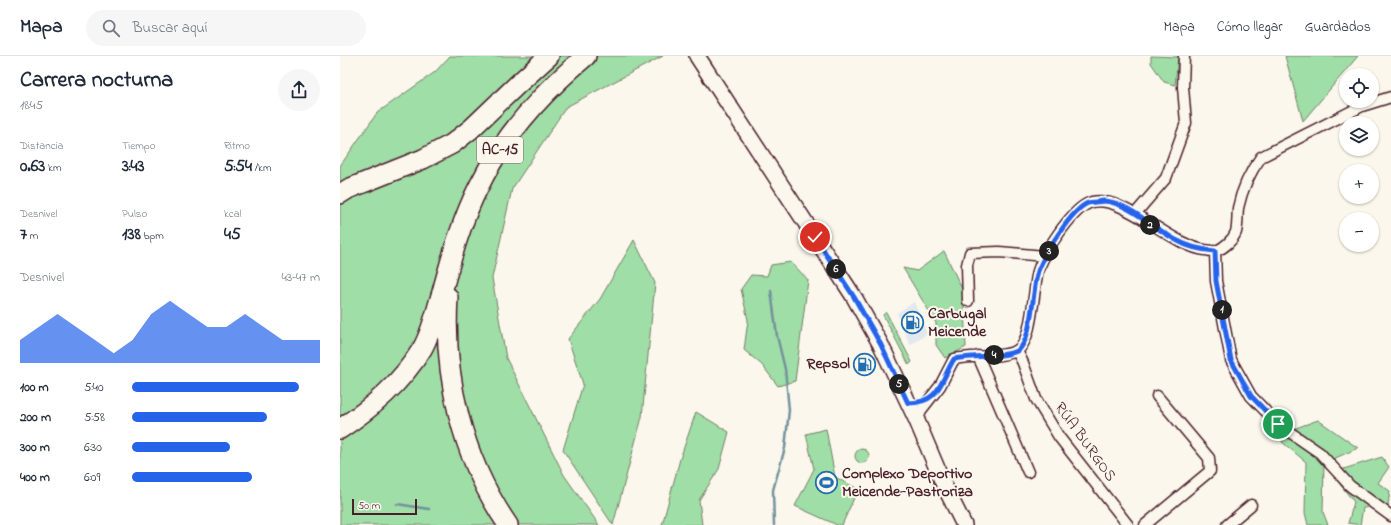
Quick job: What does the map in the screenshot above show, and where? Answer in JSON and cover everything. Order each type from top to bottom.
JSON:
[{"type":"highway","name":"AC-15","points":[[340,194],[348,189],[423,159],[452,144],[471,130],[549,56]]},
{"type":"highway","name":"AC-15","points":[[449,266],[467,212],[478,186],[492,162],[532,107],[567,72],[586,56]]},
{"type":"highway","points":[[340,429],[369,409],[392,389],[422,348],[433,324],[449,266]]},
{"type":"highway","points":[[449,266],[446,339],[449,373],[458,418],[478,471],[508,525]]},
{"type":"main road","points":[[697,56],[854,297],[881,345],[917,421],[944,485],[964,525]]},
{"type":"street","points":[[1135,214],[1166,178],[1186,123],[1183,87],[1184,56]]},
{"type":"street","points":[[917,421],[922,409],[940,386],[954,359],[1017,351],[1022,346],[1025,339],[1038,271],[1045,256],[1075,212],[1089,203],[1105,201],[1119,205],[1178,241],[1196,249],[1215,251],[1226,245],[1236,233],[1238,208],[1243,192],[1250,171],[1261,157],[1362,106],[1391,97]]},
{"type":"street","points":[[1215,251],[1216,281],[1231,360],[1251,396],[1278,424],[1320,453],[1350,486],[1391,516]]},
{"type":"street","points":[[968,301],[967,265],[970,253],[999,252],[1045,256]]},
{"type":"street","name":"RÚA BURGOS","points":[[1017,351],[1024,363],[1036,399],[1059,437],[1128,525]]},
{"type":"street","points":[[978,356],[1028,472]]},
{"type":"street","points":[[1145,525],[1210,471],[1209,458],[1157,396]]},
{"type":"street","points":[[908,403],[918,403],[931,398]]},
{"type":"street","points":[[1227,525],[1251,505]]},
{"type":"shaded area","name":"Carbugal Meicende","points":[[914,302],[927,334],[910,345],[897,313]]},
{"type":"green space","points":[[450,56],[663,56],[566,107],[512,189],[492,278],[506,358],[564,475],[599,525],[340,525],[340,166],[377,113],[435,72]]},
{"type":"green space","points":[[1151,56],[1178,57],[1175,85],[1164,82],[1151,63]]},
{"type":"green space","points":[[1285,56],[1358,56],[1348,68],[1339,68],[1339,78],[1303,121]]},
{"type":"green space","points":[[634,240],[655,283],[642,417],[613,525],[563,450],[583,384],[568,339],[600,299]]},
{"type":"green space","points":[[944,251],[963,291],[966,347],[945,358],[936,345],[936,323],[903,268],[917,271]]},
{"type":"green space","points":[[791,262],[808,280],[795,381],[778,386],[762,365],[744,350],[748,320],[741,289],[751,275],[767,276],[771,265]]},
{"type":"green space","points":[[886,312],[912,362],[909,365],[883,315]]},
{"type":"green space","points":[[696,412],[729,432],[719,469],[699,500],[702,525],[662,525],[680,459]]},
{"type":"green space","points":[[1318,420],[1358,448],[1324,463],[1323,512],[1328,525],[1308,525],[1305,513],[1306,462],[1282,442],[1285,432]]},
{"type":"green space","name":"Complexo Deportivo Meicende-Pastroriza","points":[[826,429],[835,477],[858,489],[842,525],[837,525],[795,506],[814,469],[806,434]]},
{"type":"green space","points":[[859,449],[865,449],[869,453],[869,459],[865,463],[859,463],[855,459],[855,453]]},
{"type":"green space","points":[[1382,457],[1389,467],[1378,483],[1390,491],[1388,505],[1363,508],[1360,525],[1348,523],[1354,502],[1331,473]]},
{"type":"waterway","points":[[771,291],[777,336],[785,369],[789,410],[785,448],[773,490],[774,525]]},
{"type":"waterway","points":[[397,504],[429,509]]},
{"type":"place","name":"Carbugal Meicende","points":[[912,323]]},
{"type":"place","name":"Repsol","points":[[865,364]]},
{"type":"place","name":"Complexo Deportivo Meicende-Pastroriza","points":[[827,483]]},
{"type":"route","points":[[815,237],[854,297],[881,345],[908,403],[918,403],[931,398],[940,386],[954,359],[1007,354],[1017,351],[1022,346],[1025,339],[1033,304],[1038,271],[1045,256],[1059,234],[1075,212],[1089,203],[1105,201],[1119,205],[1178,241],[1196,249],[1215,251],[1216,281],[1231,360],[1251,396],[1278,424]]}]
